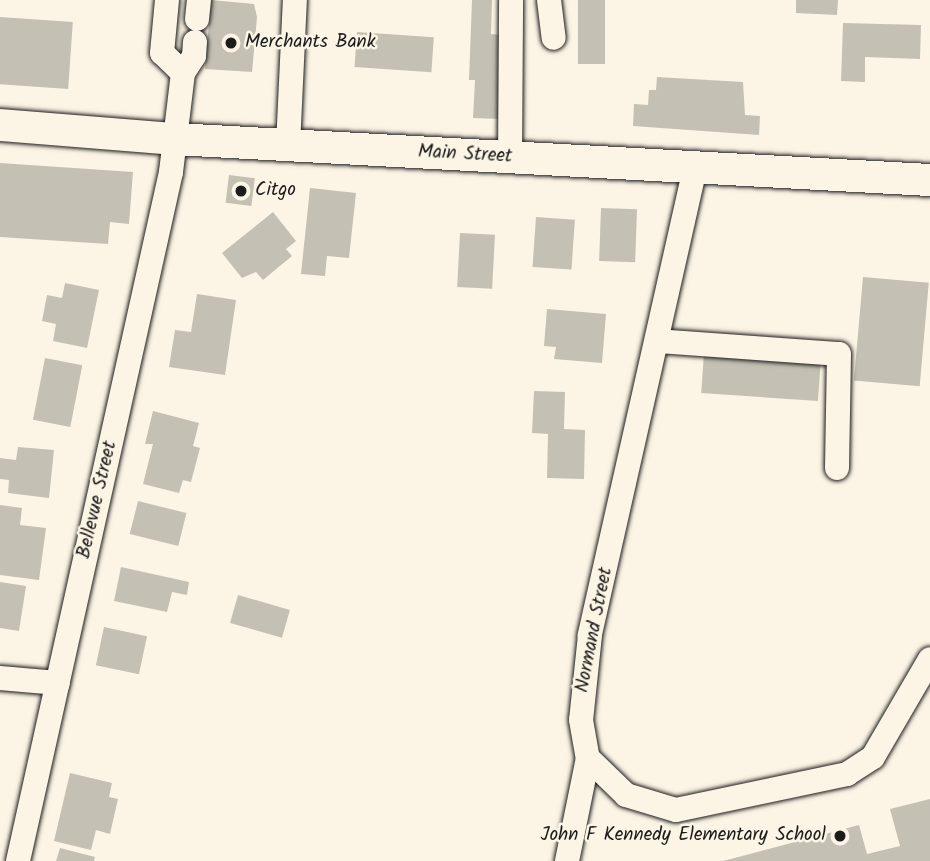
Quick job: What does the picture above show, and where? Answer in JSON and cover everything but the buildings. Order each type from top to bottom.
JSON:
[{"type":"main road","name":"Main Street","points":[[0,125],[175,139],[930,180]]},
{"type":"street","points":[[167,0],[162,53],[183,73]]},
{"type":"street","points":[[288,145],[295,0]]},
{"type":"street","points":[[510,157],[511,0]]},
{"type":"street","points":[[549,0],[554,38]]},
{"type":"street","name":"Bellevue Street","points":[[18,861],[175,139],[183,73],[194,55],[197,20]]},
{"type":"street","name":"Normand Street","points":[[588,758],[581,720],[586,661],[695,167]]},
{"type":"street","points":[[657,341],[839,354],[837,468]]},
{"type":"street","points":[[588,758],[626,795],[676,810],[847,774],[873,757],[930,659]]},
{"type":"street","points":[[0,678],[58,683]]},
{"type":"street","points":[[567,861],[588,758]]},
{"type":"place","name":"Merchants Bank","points":[[231,43]]},
{"type":"place","name":"Citgo","points":[[241,191]]},
{"type":"place","name":"John F Kennedy Elementary School","points":[[840,836]]}]
